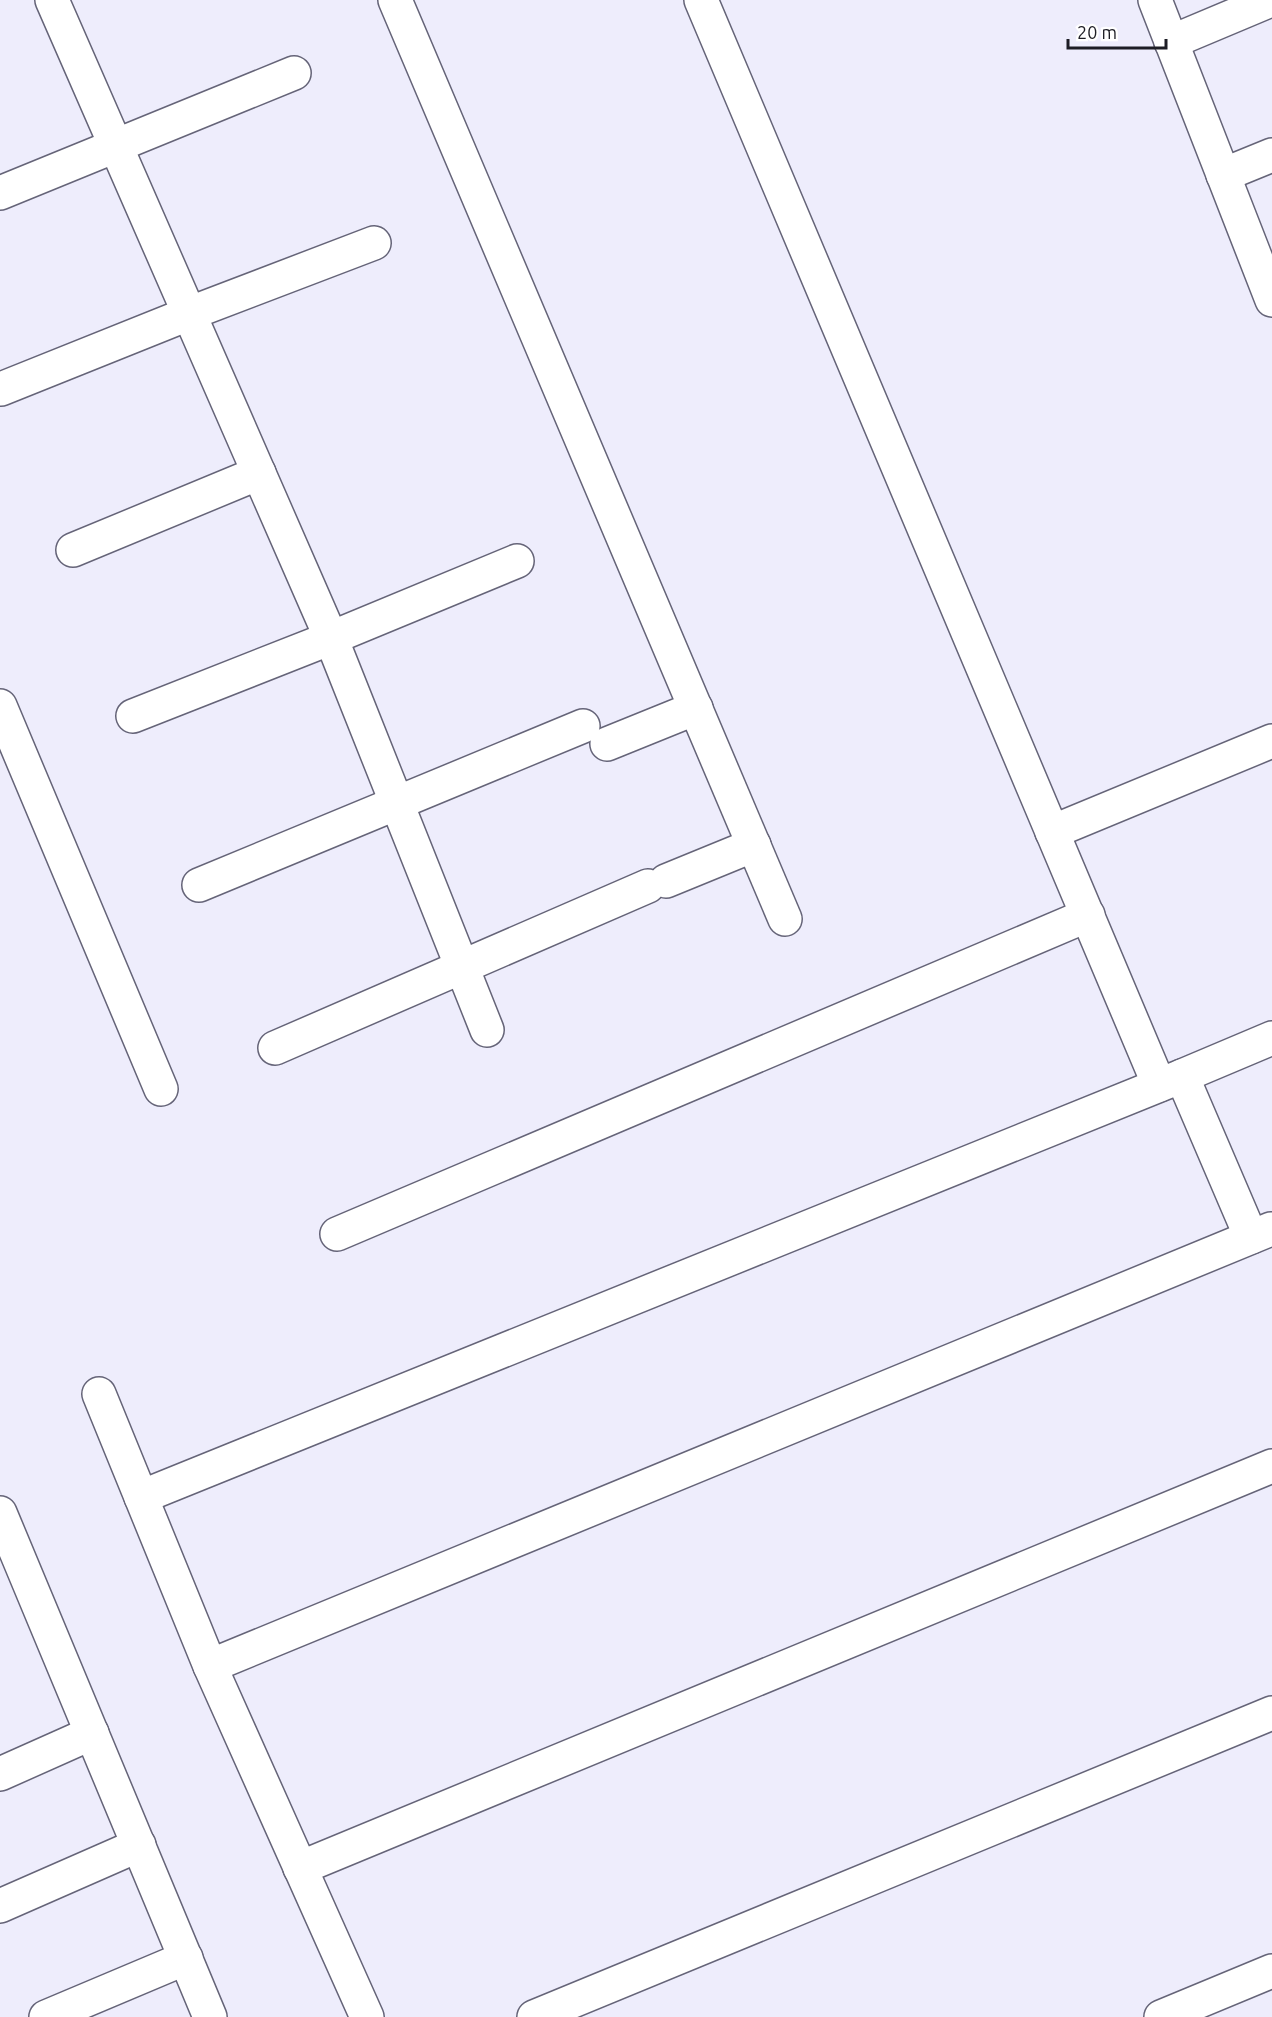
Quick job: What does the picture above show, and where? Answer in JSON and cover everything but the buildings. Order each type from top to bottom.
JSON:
[{"type":"street","points":[[52,0],[331,638],[487,1029]]},
{"type":"street","points":[[395,0],[785,919]]},
{"type":"street","points":[[210,1666],[1261,1233],[1171,1081],[1088,915],[701,0]]},
{"type":"street","points":[[1155,0],[1272,300]]},
{"type":"street","points":[[1171,42],[1271,0]]},
{"type":"street","points":[[0,193],[294,74]]},
{"type":"street","points":[[1223,175],[1272,155]]},
{"type":"street","points":[[1,389],[374,243]]},
{"type":"street","points":[[73,550],[259,473]]},
{"type":"street","points":[[133,716],[517,561]]},
{"type":"street","points":[[0,706],[161,1089]]},
{"type":"street","points":[[199,885],[397,803],[595,735],[696,708]]},
{"type":"street","points":[[1052,832],[1272,741]]},
{"type":"street","points":[[274,1048],[462,965],[754,845]]},
{"type":"street","points":[[337,1234],[1088,915]]},
{"type":"street","points":[[141,1497],[1171,1081],[1272,1038]]},
{"type":"street","points":[[99,1394],[210,1666],[367,2017]]},
{"type":"street","points":[[300,1868],[1272,1466]]},
{"type":"street","points":[[0,1513],[210,2017]]},
{"type":"street","points":[[534,2017],[1272,1713]]},
{"type":"street","points":[[0,1774],[92,1732]]},
{"type":"street","points":[[0,1906],[139,1845]]},
{"type":"street","points":[[46,2017],[186,1958]]},
{"type":"street","points":[[1161,2017],[1272,1971]]}]
